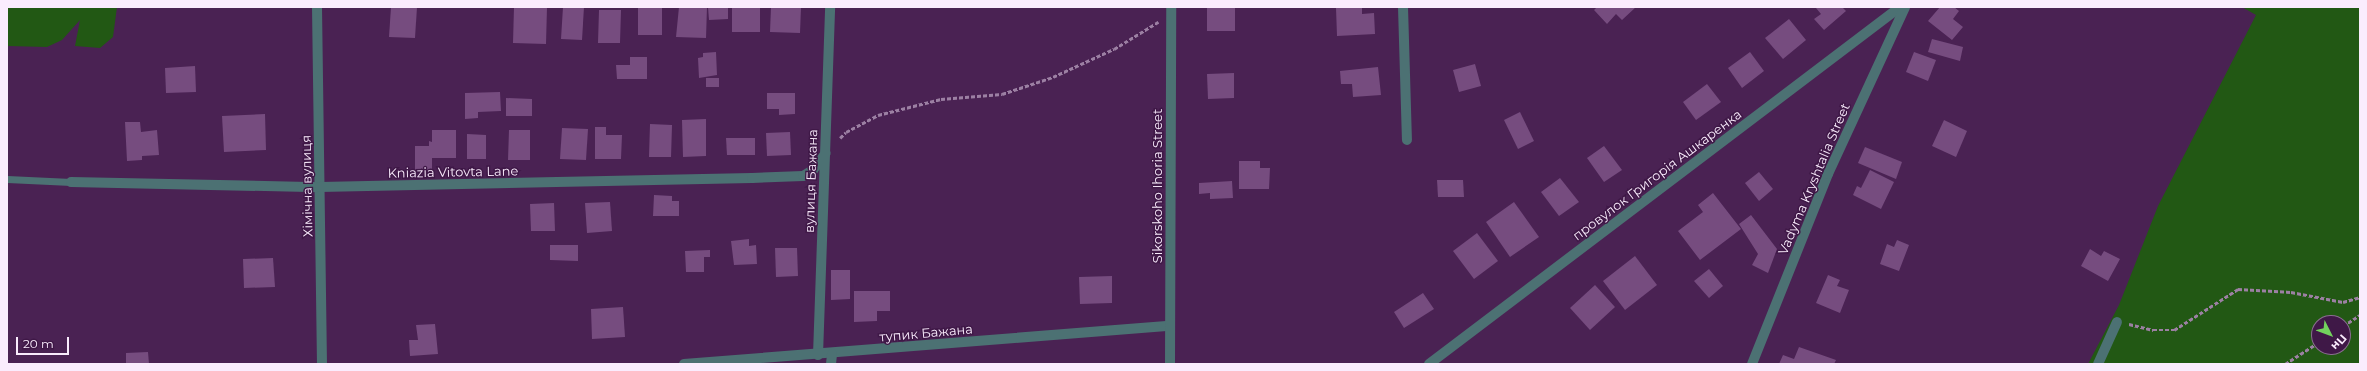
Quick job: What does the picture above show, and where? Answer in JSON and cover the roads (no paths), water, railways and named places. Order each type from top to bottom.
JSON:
[{"type":"street","name":"Хімічна вулиця","points":[[317,7],[322,364]]},
{"type":"street","name":"вулиця Бажана","points":[[818,355],[830,7]]},
{"type":"street","points":[[1403,7],[1407,140]]},
{"type":"street","name":"провулок Григорія Ашкаренка","points":[[1429,364],[1900,7]]},
{"type":"street","name":"Vadyma Kryshtalia Street","points":[[1752,364],[1828,174],[1904,7]]},
{"type":"street","name":"Sikorskoho Ihoria Street","points":[[1170,11],[1170,364]]},
{"type":"street","name":"Kniazia Vitovta Lane","points":[[71,182],[320,187],[803,176],[813,170],[826,153]]},
{"type":"street","points":[[2098,364],[2118,322]]},
{"type":"street","name":"тупик Бажана","points":[[684,364],[818,355],[832,359],[1170,326]]},
{"type":"lane","points":[[7,179],[71,182]]}]
